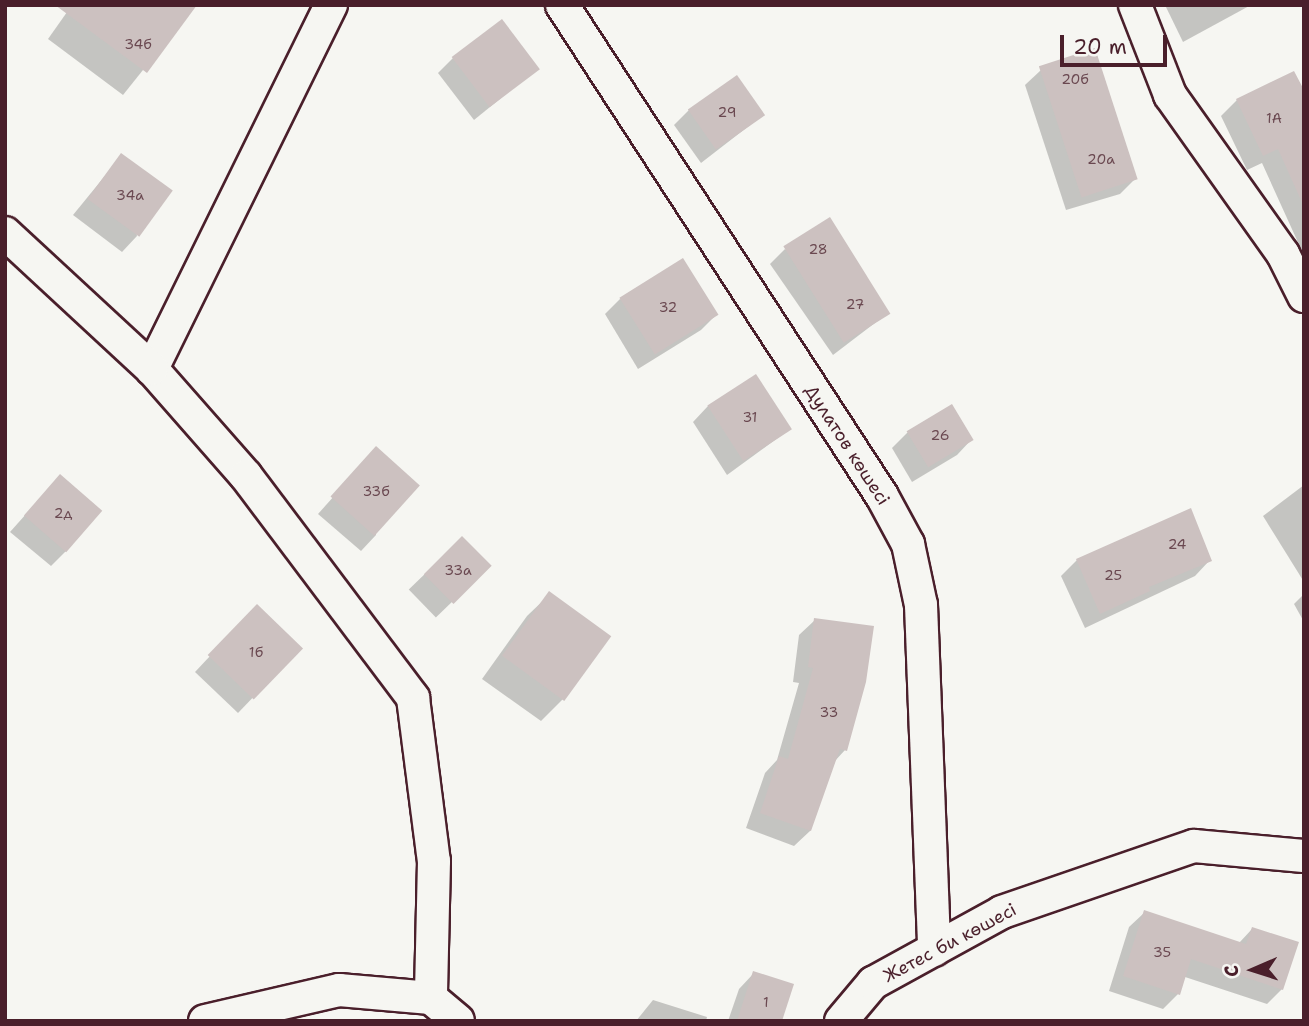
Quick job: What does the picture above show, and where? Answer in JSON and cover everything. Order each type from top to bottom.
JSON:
[{"type":"street","points":[[152,369],[331,5]]},
{"type":"street","name":"Дулатов көшесі","points":[[562,5],[908,544],[921,605],[934,950]]},
{"type":"street","points":[[1135,5],[1170,95],[1283,254],[1304,296]]},
{"type":"street","points":[[5,233],[152,369],[246,476],[413,698],[434,861],[431,998],[405,1021]]},
{"type":"street","name":"Жетес би көшесі","points":[[841,1021],[873,983],[1003,912],[1194,846],[1304,856]]},
{"type":"street","points":[[205,1021],[339,989],[431,998],[458,1021]]},
{"type":"building","points":[[55,5],[197,5],[147,73]]},
{"type":"building","points":[[502,19],[540,69],[490,107],[452,57]]},
{"type":"building","points":[[1095,48],[1138,179],[1082,197],[1039,66]]},
{"type":"building","points":[[1294,71],[1304,90],[1304,207],[1278,149],[1263,156],[1236,99]]},
{"type":"building","points":[[737,75],[765,115],[716,150],[688,109]]},
{"type":"building","points":[[121,153],[173,191],[139,237],[87,199]]},
{"type":"building","points":[[830,217],[890,314],[844,343],[783,246]]},
{"type":"building","points":[[683,258],[719,315],[655,355],[619,298]]},
{"type":"building","points":[[756,374],[792,429],[743,461],[707,406]]},
{"type":"building","points":[[952,404],[974,440],[928,467],[907,431]]},
{"type":"building","points":[[376,446],[420,485],[374,536],[330,497]]},
{"type":"building","points":[[60,474],[102,511],[66,552],[24,516]]},
{"type":"building","points":[[1191,508],[1212,561],[1149,587],[1150,591],[1100,614],[1076,559]]},
{"type":"building","points":[[462,536],[492,566],[454,604],[424,574]]},
{"type":"building","points":[[549,591],[611,636],[564,701],[502,656]]},
{"type":"building","points":[[257,604],[303,648],[254,700],[208,655]]},
{"type":"building","points":[[814,618],[874,626],[866,682],[847,751],[840,749],[811,831],[760,813],[779,756],[788,759],[813,668],[808,667]]},
{"type":"building","points":[[1144,910],[1246,944],[1252,927],[1299,942],[1283,990],[1191,959],[1180,995],[1123,976]]},
{"type":"building","points":[[753,971],[794,984],[782,1021],[737,1021]]}]
